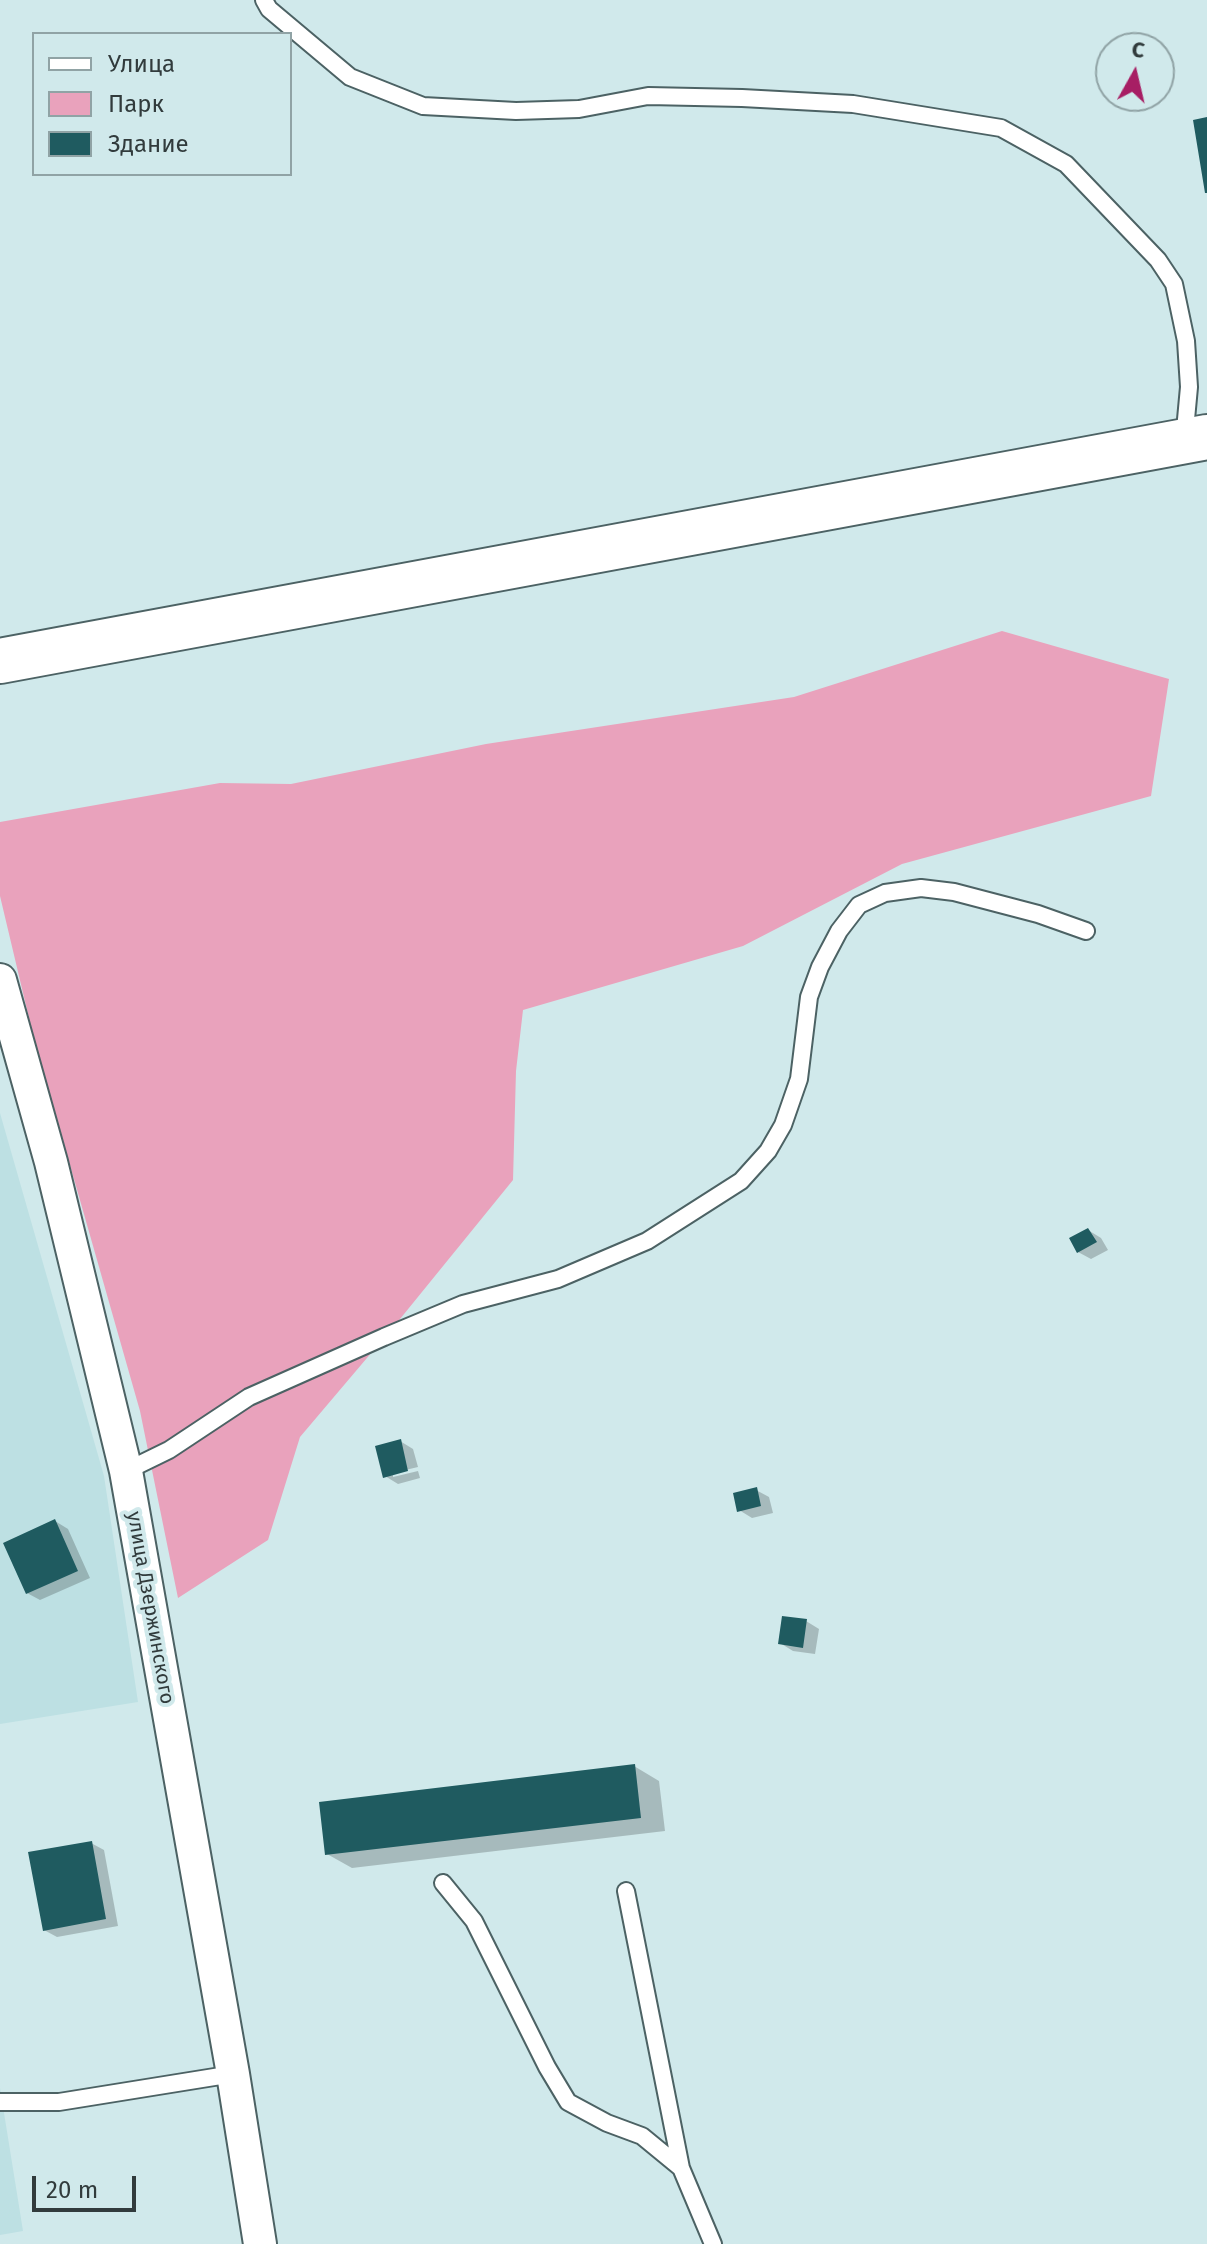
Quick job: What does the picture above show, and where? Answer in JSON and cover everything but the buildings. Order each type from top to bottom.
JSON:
[{"type":"main road","points":[[0,661],[1196,439]]},
{"type":"street","name":"улица Дзержинского","points":[[0,980],[51,1162],[126,1471],[233,2074],[260,2244]]},
{"type":"lane","points":[[264,0],[269,9],[350,77],[423,106],[516,111],[579,109],[648,96],[742,98],[853,104],[1001,128],[1066,164],[1158,260],[1174,284],[1186,341],[1196,439]]},
{"type":"lane","points":[[126,1471],[169,1450],[249,1397],[463,1304],[558,1279],[647,1241],[741,1181],[768,1151],[783,1125],[799,1079],[809,997],[820,967],[839,931],[859,905],[885,893],[921,888],[954,892],[1038,914],[1086,931]]},
{"type":"lane","points":[[443,1883],[474,1921],[547,2067],[568,2102],[607,2123],[642,2136],[681,2168]]},
{"type":"lane","points":[[626,1891],[681,2168],[713,2244]]},
{"type":"lane","points":[[0,2102],[59,2102],[233,2074]]},
{"type":"shaded area","points":[[0,1113],[104,1476],[138,1702],[0,1724]]},
{"type":"shaded area","points":[[0,2088],[23,2231],[0,2235]]},
{"type":"green space","points":[[1002,631],[1169,679],[1151,796],[902,864],[743,946],[523,1010],[516,1071],[513,1180],[300,1437],[268,1540],[178,1598],[140,1411],[33,1035],[0,896],[0,822],[220,783],[291,784],[486,744],[794,697]]}]
